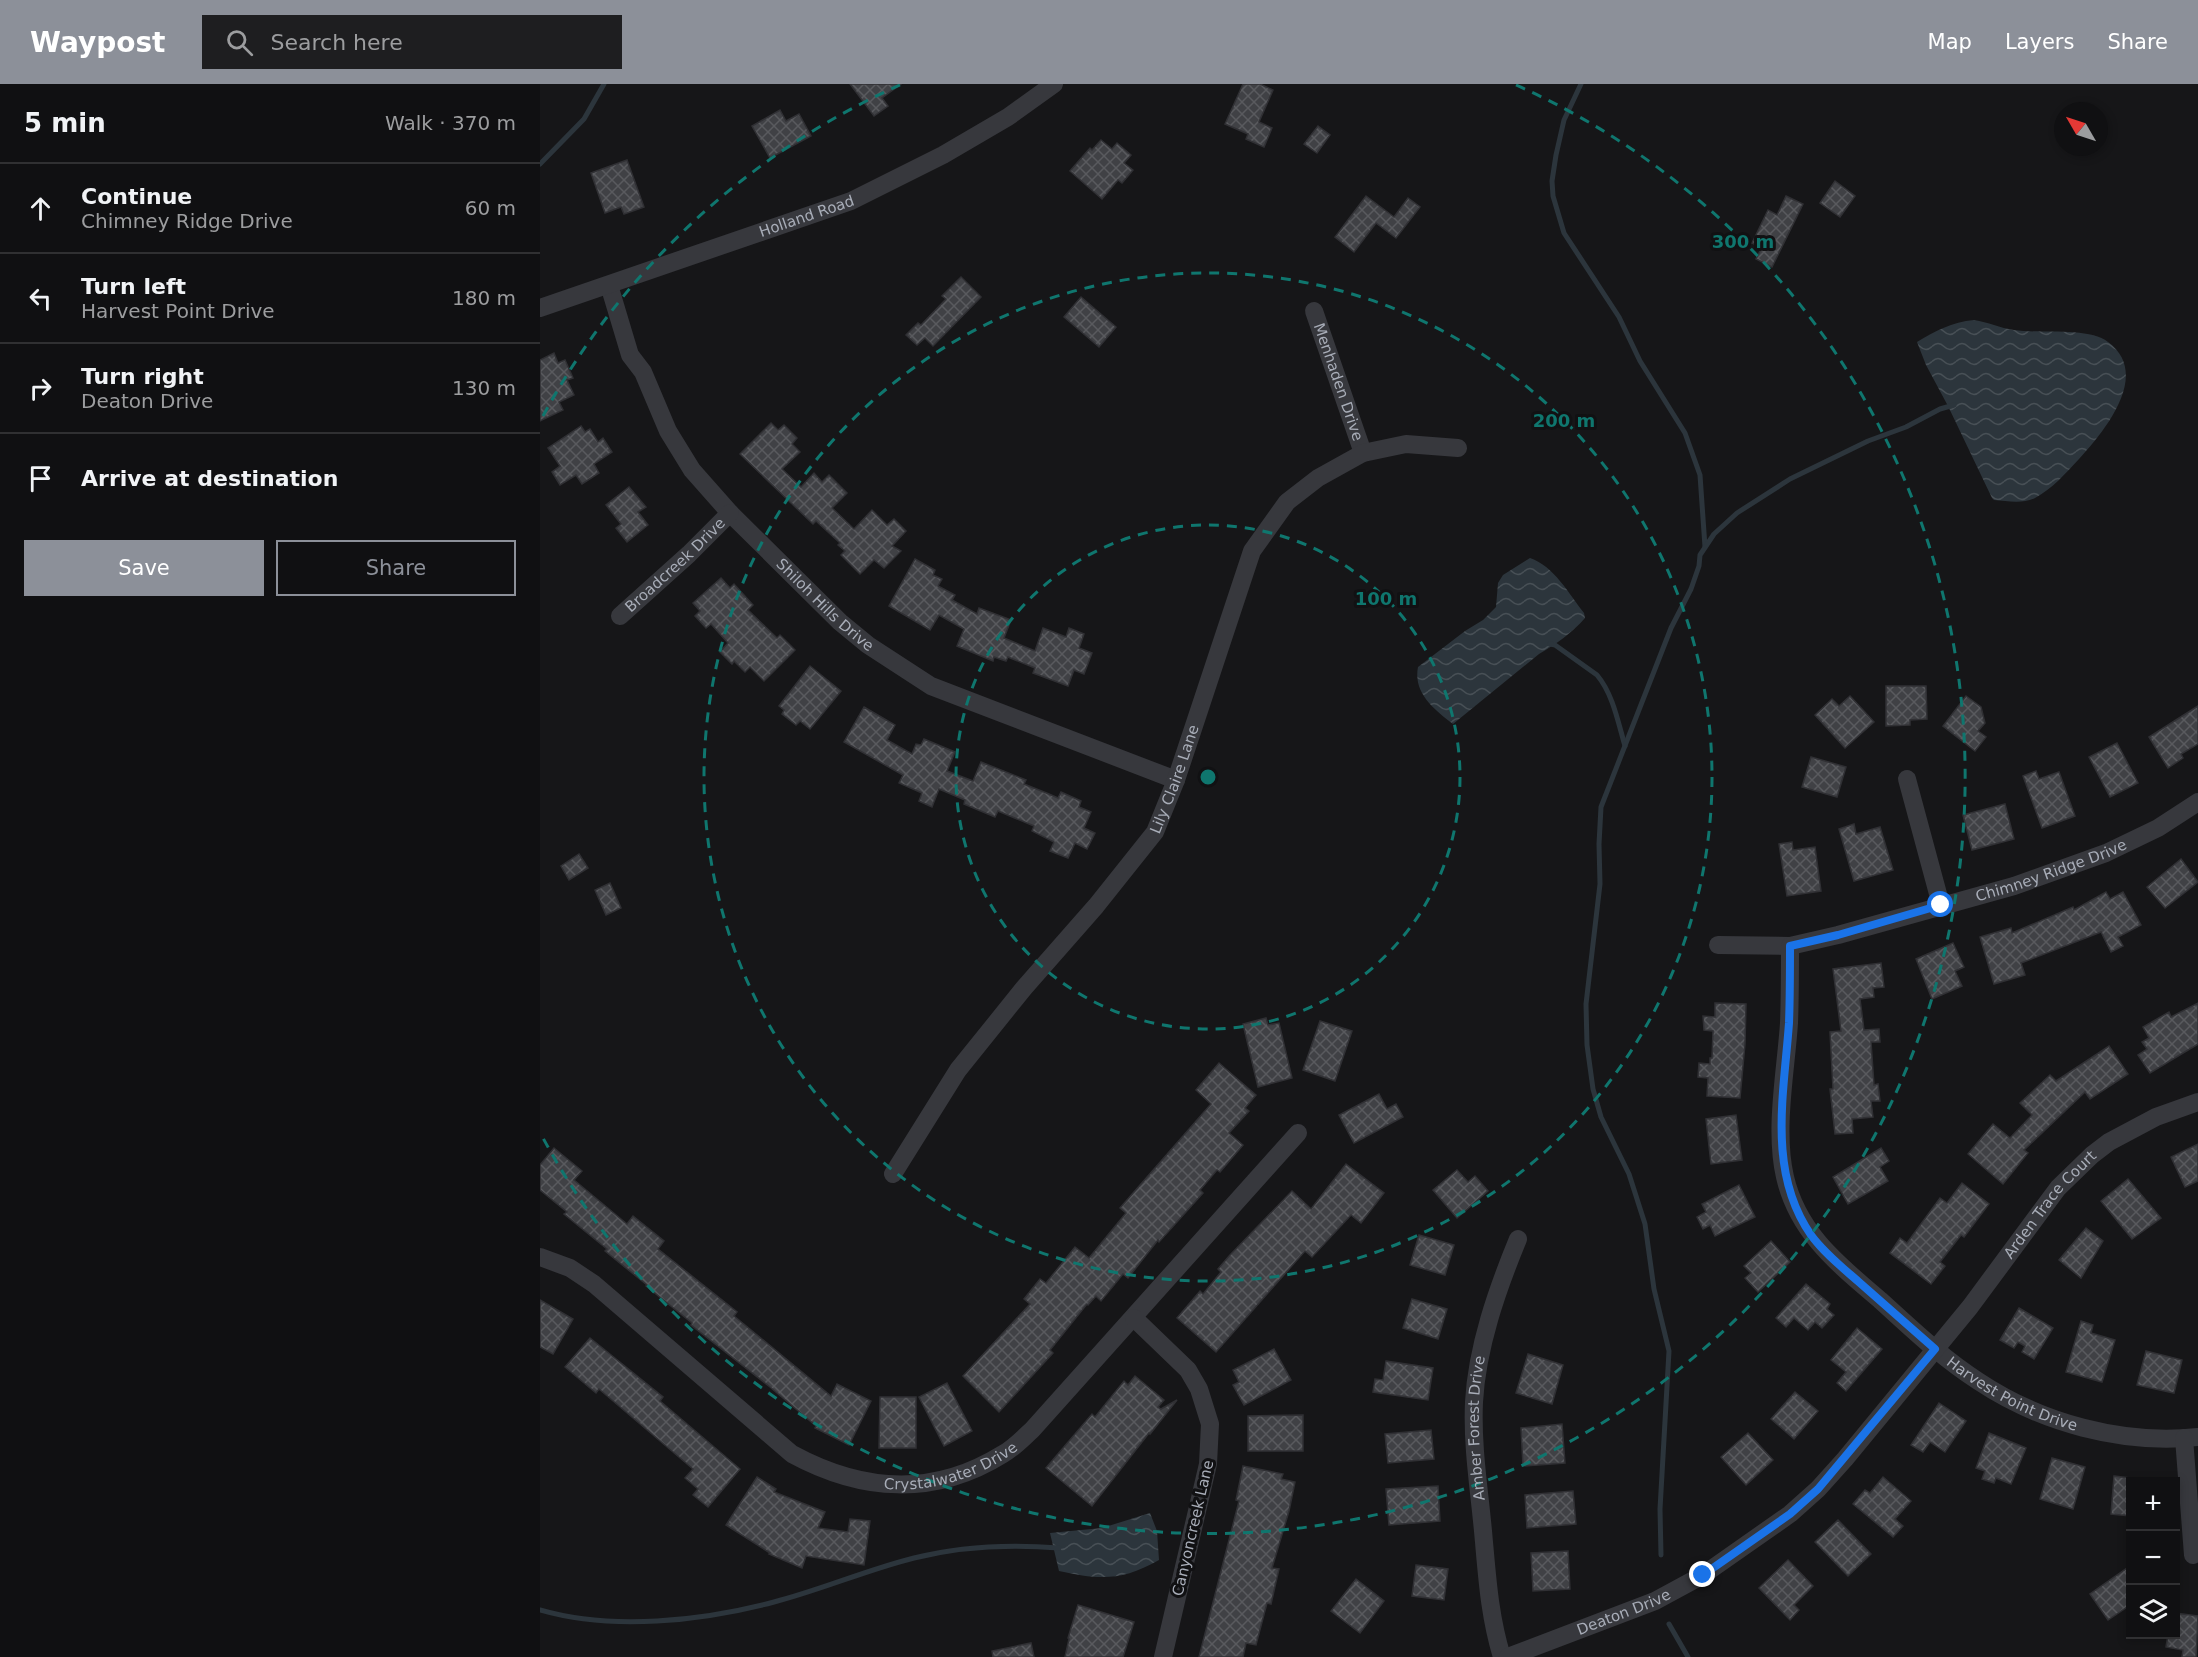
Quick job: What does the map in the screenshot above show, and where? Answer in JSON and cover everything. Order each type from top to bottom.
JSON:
[{"type":"street","name":"Holland Road","points":[[540,308],[851,201],[944,155],[1008,117],[1054,84]]},
{"type":"street","name":"Shiloh Hills Drive","points":[[609,285],[630,356],[643,372],[668,431],[692,470],[730,513],[840,622],[868,645],[932,686],[1176,780]]},
{"type":"street","name":"Menhaden Drive","points":[[1314,311],[1362,453]]},
{"type":"street","name":"Lily Claire Lane","points":[[893,1173],[958,1070],[1155,832],[1176,780],[1252,551],[1287,502],[1318,478],[1362,453],[1406,444],[1458,448]]},
{"type":"street","name":"Broadcreek Drive","points":[[620,616],[689,554],[730,513]]},
{"type":"street","points":[[1907,779],[1941,905]]},
{"type":"street","name":"Chimney Ridge Drive","points":[[1718,945],[1790,946],[2014,886],[2106,853],[2158,828],[2198,802]]},
{"type":"street","name":"Harvest Point Drive","points":[[1790,946],[1789,1023],[1782,1089],[1782,1144],[1785,1176],[1793,1202],[1811,1236],[1838,1264],[1935,1349],[1977,1381],[2037,1413],[2066,1423],[2112,1434],[2191,1438]]},
{"type":"street","name":"Arden Trace Court","points":[[1935,1349],[1970,1307],[2042,1207],[2085,1162],[2109,1142],[2156,1117],[2198,1102]]},
{"type":"street","name":"Crystalwater Drive","points":[[540,1257],[570,1268],[594,1284],[792,1454],[834,1474],[874,1484],[918,1484],[967,1472],[1006,1453],[1032,1430],[1298,1134]]},
{"type":"street","name":"Amber Forest Drive","points":[[1503,1657],[1494,1630],[1489,1599],[1475,1447],[1474,1402],[1478,1372],[1500,1283],[1518,1239]]},
{"type":"street","name":"Canyoncreek Lane","points":[[1134,1318],[1188,1370],[1199,1389],[1210,1424],[1208,1464],[1163,1657]]},
{"type":"street","name":"Deaton Drive","points":[[1508,1657],[1655,1601],[1703,1575],[1774,1526],[1818,1489],[1935,1349]]},
{"type":"street","points":[[2191,1438],[2193,1555]]},
{"type":"water","points":[[1974,320],[2014,330],[2089,334],[2099,337],[2108,342],[2120,355],[2126,370],[2125,386],[2119,402],[2111,419],[2100,434],[2058,480],[2030,500],[2020,502],[1992,498],[1926,365],[1917,342],[1944,328]]},
{"type":"water","points":[[1530,558],[1554,574],[1584,613],[1585,618],[1558,642],[1539,654],[1453,724],[1426,700],[1419,685],[1418,667],[1483,620],[1496,607],[1498,583],[1503,575]]},
{"type":"water","points":[[1150,1513],[1157,1531],[1159,1560],[1134,1572],[1110,1577],[1059,1571],[1050,1533],[1102,1528]]},
{"type":"building","points":[[850,84],[901,84],[882,98],[888,106],[874,116]]},
{"type":"building","points":[[1243,84],[1260,84],[1273,90],[1259,122],[1272,128],[1264,147],[1246,139],[1248,134],[1225,124]]},
{"type":"building","points":[[780,110],[786,121],[799,114],[811,136],[770,158],[752,126]]},
{"type":"building","points":[[1318,126],[1330,135],[1317,153],[1304,144]]},
{"type":"building","points":[[1101,140],[1112,149],[1117,143],[1131,155],[1124,163],[1133,170],[1122,183],[1118,180],[1102,199],[1070,171],[1090,148],[1092,150]]},
{"type":"building","points":[[627,160],[644,207],[624,214],[621,207],[605,213],[591,173]]},
{"type":"building","points":[[1835,181],[1855,196],[1840,217],[1820,203]]},
{"type":"building","points":[[1366,196],[1394,217],[1408,198],[1420,207],[1396,238],[1376,223],[1354,252],[1335,237]]},
{"type":"building","points":[[1786,196],[1803,204],[1772,267],[1756,259],[1762,247],[1752,243],[1768,210],[1777,215]]},
{"type":"building","points":[[961,277],[981,297],[933,346],[925,338],[917,345],[906,335],[918,323],[921,325],[946,299],[942,296]]},
{"type":"building","points":[[1081,297],[1116,327],[1099,347],[1064,317]]},
{"type":"building","points":[[554,353],[558,363],[565,360],[573,378],[567,380],[574,395],[559,402],[563,410],[540,421],[540,360]]},
{"type":"building","points":[[771,423],[778,430],[784,425],[797,438],[792,444],[800,452],[782,469],[801,487],[814,473],[822,482],[829,475],[847,493],[832,508],[854,529],[872,510],[887,525],[894,519],[906,531],[892,546],[901,551],[884,568],[874,560],[860,574],[841,555],[845,551],[838,545],[840,543],[816,521],[813,524],[740,454]]},
{"type":"building","points":[[581,426],[585,432],[590,429],[598,442],[603,438],[612,452],[594,464],[599,473],[582,484],[576,475],[560,485],[552,472],[560,466],[548,448]]},
{"type":"building","points":[[629,487],[646,507],[638,512],[648,525],[627,542],[616,528],[621,524],[606,505]]},
{"type":"building","points":[[915,559],[935,570],[933,575],[942,579],[938,586],[955,595],[952,600],[977,614],[979,608],[1011,620],[1004,638],[1035,651],[1043,628],[1066,637],[1069,628],[1084,634],[1079,648],[1092,653],[1084,674],[1074,670],[1068,686],[1033,673],[1035,668],[1008,657],[1006,661],[994,657],[993,661],[957,646],[964,629],[939,615],[930,630],[889,606]]},
{"type":"building","points":[[721,578],[730,588],[734,584],[753,605],[748,610],[777,638],[780,635],[795,650],[764,681],[750,667],[745,672],[734,661],[732,664],[720,652],[728,643],[711,624],[706,628],[695,616],[700,611],[693,603]]},
{"type":"building","points":[[810,666],[841,691],[810,729],[800,721],[796,725],[782,714],[784,710],[779,706]]},
{"type":"building","points":[[1886,686],[1926,686],[1927,719],[1910,720],[1910,725],[1886,726]]},
{"type":"building","points":[[1850,696],[1874,722],[1845,748],[1815,715],[1832,699],[1839,706]]},
{"type":"building","points":[[1966,696],[1981,707],[1985,723],[1978,731],[1986,737],[1975,751],[1943,726]]},
{"type":"building","points":[[2198,706],[2198,744],[2181,754],[2183,758],[2168,768],[2149,737]]},
{"type":"building","points":[[864,707],[895,725],[887,740],[912,754],[916,744],[921,745],[924,739],[955,752],[947,771],[973,781],[981,762],[1026,780],[1024,784],[1058,798],[1061,792],[1081,801],[1079,807],[1091,812],[1084,828],[1095,833],[1087,849],[1075,843],[1068,858],[1050,851],[1054,842],[1032,831],[1034,826],[998,811],[995,817],[964,804],[965,800],[939,789],[932,807],[919,801],[922,793],[899,783],[903,775],[844,742]]},
{"type":"building","points":[[2117,743],[2138,783],[2110,797],[2089,757]]},
{"type":"building","points":[[1811,757],[1846,767],[1837,797],[1802,787]]},
{"type":"building","points":[[2036,771],[2039,779],[2059,772],[2075,816],[2042,828],[2023,776]]},
{"type":"building","points":[[2005,804],[2014,839],[1972,850],[1963,815]]},
{"type":"building","points":[[1854,824],[1856,834],[1880,827],[1893,870],[1854,881],[1839,829]]},
{"type":"building","points":[[1792,842],[1793,850],[1815,847],[1821,891],[1787,896],[1779,844]]},
{"type":"building","points":[[579,854],[588,868],[569,880],[561,866]]},
{"type":"building","points":[[2181,859],[2198,882],[2165,908],[2147,887]]},
{"type":"building","points":[[610,883],[621,908],[606,915],[595,890]]},
{"type":"building","points":[[2106,892],[2110,899],[2123,892],[2141,925],[2118,937],[2123,946],[2111,952],[2101,932],[2021,963],[2025,975],[1994,984],[1980,937],[2011,928],[2012,933],[2073,907],[2074,910]]},
{"type":"building","points":[[1953,943],[1964,967],[1955,971],[1962,986],[1932,999],[1916,959]]},
{"type":"building","points":[[1881,963],[1884,987],[1873,988],[1874,997],[1860,999],[1864,1030],[1879,1029],[1880,1042],[1871,1042],[1874,1085],[1878,1084],[1880,1101],[1871,1101],[1873,1117],[1852,1119],[1853,1133],[1835,1134],[1830,1089],[1833,1089],[1830,1032],[1841,1031],[1833,969]]},
{"type":"building","points":[[1715,1003],[1746,1004],[1740,1098],[1707,1096],[1708,1078],[1698,1077],[1699,1063],[1710,1064],[1710,1058],[1712,1058],[1713,1031],[1704,1030],[1703,1016],[1715,1017]]},
{"type":"building","points":[[2198,1003],[2198,1044],[2150,1073],[2138,1055],[2147,1049],[2142,1042],[2149,1038],[2143,1027],[2169,1012],[2171,1017]]},
{"type":"building","points":[[1266,1018],[1268,1025],[1279,1023],[1292,1078],[1258,1087],[1243,1024]]},
{"type":"building","points":[[1320,1021],[1352,1031],[1335,1081],[1303,1070]]},
{"type":"building","points":[[2109,1046],[2128,1074],[2090,1099],[2085,1092],[2024,1150],[2028,1153],[2003,1184],[1968,1154],[1993,1124],[2010,1138],[2032,1115],[2020,1103],[2050,1075],[2056,1081]]},
{"type":"building","points":[[1219,1063],[1256,1095],[1245,1108],[1249,1111],[1229,1133],[1243,1145],[1220,1172],[1217,1170],[1200,1190],[1203,1193],[1159,1242],[1158,1240],[1128,1278],[1123,1274],[1101,1301],[1096,1296],[1087,1304],[1050,1350],[1053,1353],[999,1412],[963,1376],[1030,1304],[1024,1299],[1040,1279],[1046,1283],[1075,1247],[1089,1258],[1126,1213],[1120,1208],[1211,1104],[1196,1090]]},
{"type":"building","points":[[1379,1094],[1387,1109],[1396,1104],[1403,1117],[1354,1143],[1339,1115]]},
{"type":"building","points":[[1736,1115],[1742,1160],[1711,1164],[1706,1119]]},
{"type":"building","points":[[2198,1144],[2198,1181],[2185,1187],[2171,1157]]},
{"type":"building","points":[[554,1148],[582,1171],[574,1180],[627,1224],[633,1216],[664,1241],[658,1249],[737,1312],[734,1316],[831,1396],[837,1384],[871,1401],[849,1445],[815,1428],[816,1426],[770,1387],[691,1325],[692,1323],[605,1251],[607,1249],[564,1214],[567,1212],[540,1190],[540,1165]]},
{"type":"building","points":[[1881,1148],[1889,1161],[1880,1167],[1888,1181],[1848,1204],[1833,1177]]},
{"type":"building","points":[[1346,1164],[1384,1193],[1361,1223],[1351,1215],[1312,1257],[1305,1251],[1216,1352],[1177,1318],[1200,1291],[1203,1294],[1221,1272],[1218,1269],[1230,1255],[1292,1191],[1311,1209]]},
{"type":"building","points":[[1457,1170],[1468,1182],[1475,1176],[1488,1191],[1457,1218],[1433,1190]]},
{"type":"building","points":[[2128,1179],[2161,1218],[2132,1239],[2101,1201]]},
{"type":"building","points":[[1962,1183],[1989,1204],[1964,1237],[1961,1235],[1940,1262],[1945,1266],[1931,1284],[1890,1253],[1900,1238],[1907,1243],[1940,1198],[1947,1203]]},
{"type":"building","points":[[1739,1185],[1755,1217],[1715,1236],[1710,1225],[1703,1229],[1697,1217],[1706,1212],[1702,1204]]},
{"type":"building","points":[[2086,1228],[2103,1241],[2081,1278],[2059,1260]]},
{"type":"building","points":[[1419,1235],[1454,1245],[1445,1275],[1410,1265]]},
{"type":"building","points":[[1771,1241],[1790,1262],[1758,1292],[1745,1278],[1751,1273],[1744,1266]]},
{"type":"building","points":[[1806,1284],[1830,1304],[1827,1309],[1834,1315],[1822,1328],[1815,1322],[1808,1330],[1794,1318],[1786,1327],[1776,1318]]},
{"type":"building","points":[[1412,1299],[1447,1309],[1438,1339],[1403,1328]]},
{"type":"building","points":[[540,1300],[573,1319],[553,1354],[540,1347]]},
{"type":"building","points":[[2019,1308],[2053,1328],[2034,1359],[2022,1352],[2025,1346],[2018,1342],[2014,1348],[2000,1340]]},
{"type":"building","points":[[2081,1321],[2093,1325],[2091,1333],[2115,1340],[2102,1382],[2066,1372]]},
{"type":"building","points":[[1857,1328],[1882,1349],[1846,1391],[1837,1383],[1846,1372],[1831,1360]]},
{"type":"building","points":[[590,1338],[663,1397],[660,1401],[740,1469],[708,1507],[693,1495],[698,1489],[685,1478],[693,1469],[599,1389],[596,1393],[565,1367]]},
{"type":"building","points":[[1274,1349],[1291,1380],[1244,1405],[1233,1385],[1239,1382],[1233,1370]]},
{"type":"building","points":[[2146,1351],[2182,1360],[2174,1393],[2137,1385]]},
{"type":"building","points":[[1528,1354],[1563,1365],[1552,1404],[1516,1393]]},
{"type":"building","points":[[1386,1361],[1433,1368],[1428,1400],[1373,1392],[1375,1379],[1383,1380]]},
{"type":"building","points":[[1135,1376],[1164,1400],[1158,1407],[1161,1409],[1177,1400],[1092,1506],[1046,1468],[1092,1414],[1095,1417],[1124,1381],[1128,1385]]},
{"type":"building","points":[[947,1383],[972,1431],[944,1446],[919,1397]]},
{"type":"building","points":[[1795,1392],[1818,1411],[1794,1439],[1771,1419]]},
{"type":"building","points":[[880,1397],[916,1397],[916,1448],[879,1448]]},
{"type":"building","points":[[1939,1403],[1966,1421],[1945,1452],[1930,1442],[1923,1452],[1911,1445]]},
{"type":"building","points":[[1303,1415],[1303,1451],[1248,1451],[1248,1416]]},
{"type":"building","points":[[1562,1424],[1565,1463],[1523,1466],[1521,1428]]},
{"type":"building","points":[[1431,1430],[1434,1459],[1388,1463],[1385,1434]]},
{"type":"building","points":[[1748,1433],[1773,1460],[1746,1485],[1721,1457]]},
{"type":"building","points":[[1989,1433],[2026,1448],[2011,1484],[1996,1478],[1994,1483],[1982,1479],[1985,1471],[1976,1468]]},
{"type":"building","points":[[2052,1458],[2085,1467],[2073,1509],[2040,1499]]},
{"type":"building","points":[[1243,1466],[1283,1474],[1281,1479],[1295,1482],[1272,1568],[1279,1569],[1271,1604],[1267,1603],[1256,1645],[1246,1643],[1243,1657],[1199,1657],[1239,1501],[1236,1500]]},
{"type":"building","points":[[2114,1476],[2126,1478],[2126,1516],[2111,1514]]},
{"type":"building","points":[[757,1477],[776,1489],[774,1492],[825,1512],[818,1528],[848,1532],[850,1519],[870,1521],[864,1565],[806,1556],[802,1568],[769,1554],[726,1525]]},
{"type":"building","points":[[1883,1477],[1911,1501],[1895,1519],[1903,1526],[1893,1537],[1853,1504],[1865,1490],[1870,1493]]},
{"type":"building","points":[[1438,1486],[1440,1521],[1389,1525],[1386,1489]]},
{"type":"building","points":[[1573,1491],[1576,1524],[1527,1528],[1525,1495]]},
{"type":"building","points":[[1838,1520],[1871,1554],[1848,1576],[1815,1542]]},
{"type":"building","points":[[1568,1551],[1570,1589],[1533,1591],[1531,1553]]},
{"type":"building","points":[[1788,1560],[1813,1586],[1794,1605],[1799,1610],[1790,1620],[1759,1588]]},
{"type":"building","points":[[1416,1565],[1448,1569],[1444,1600],[1412,1596]]},
{"type":"building","points":[[2126,1569],[2126,1608],[2108,1620],[2090,1594]]},
{"type":"building","points":[[1356,1579],[1384,1601],[1360,1633],[1331,1611]]},
{"type":"building","points":[[1078,1605],[1134,1622],[1123,1657],[1065,1657]]},
{"type":"building","points":[[2180,1614],[2198,1616],[2196,1657],[2182,1657],[2183,1650],[2166,1647],[2167,1639],[2180,1639]]},
{"type":"building","points":[[1031,1643],[1034,1657],[993,1657],[992,1651]]},
{"type":"waterway","points":[[540,164],[584,119],[604,84]]},
{"type":"waterway","points":[[1581,84],[1564,120],[1552,181],[1553,196],[1564,233],[1619,317],[1640,361],[1685,433],[1700,475],[1705,547]]},
{"type":"waterway","points":[[1661,1555],[1660,1509],[1669,1351],[1654,1289],[1645,1224],[1629,1174],[1601,1117],[1593,1089],[1587,1045],[1586,1004],[1600,884],[1601,807],[1671,628],[1691,589],[1699,566],[1700,555],[1714,534],[1737,513],[1790,479],[1868,441],[1954,405]]},
{"type":"waterway","points":[[1550,644],[1555,645],[1597,675],[1603,683],[1611,699],[1625,746]]},
{"type":"waterway","points":[[540,1610],[568,1616],[627,1622],[687,1618],[746,1609],[774,1602],[896,1563],[932,1554],[986,1547],[1059,1548]]},
{"type":"waterway","points":[[1669,1624],[1688,1657]]},
{"type":"route","points":[[1703,1575],[1790,1514],[1818,1489],[1935,1349],[1838,1264],[1811,1236],[1793,1202],[1785,1176],[1782,1155],[1782,1089],[1789,1023],[1790,946],[1838,935],[1941,905]]}]
